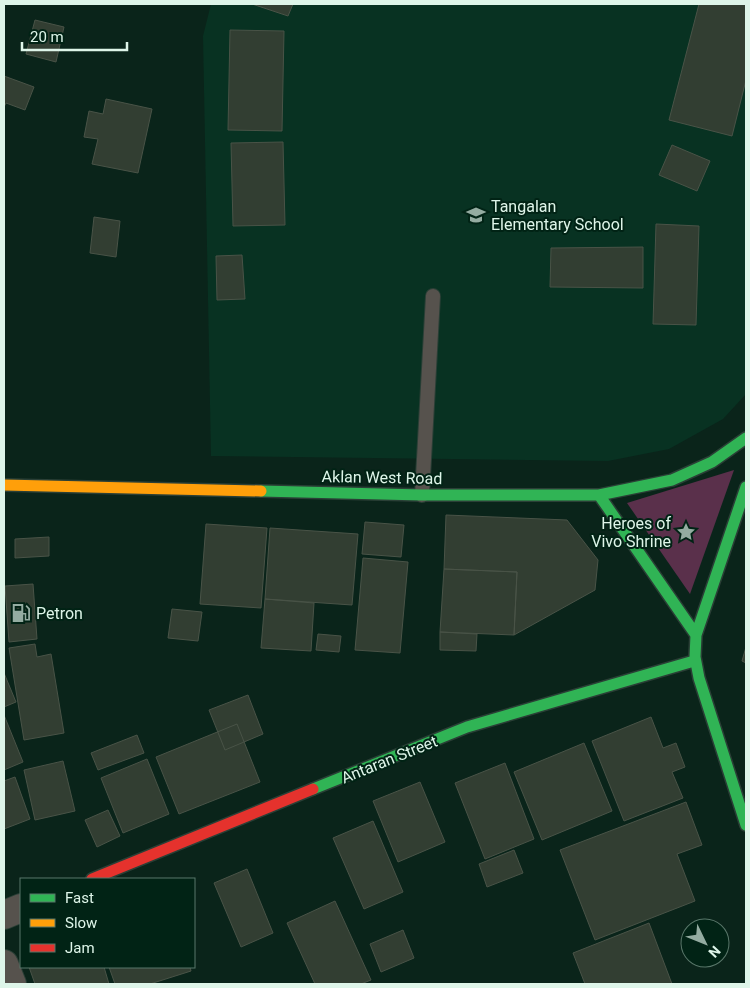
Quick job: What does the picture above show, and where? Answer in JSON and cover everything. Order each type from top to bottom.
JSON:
[{"type":"street","name":"Aklan West Road","points":[[4,485],[422,494],[598,495],[672,480],[712,462],[746,438]]},
{"type":"street","points":[[746,486],[696,635],[694,648],[694,661],[746,825]]},
{"type":"street","points":[[598,495],[696,635]]},
{"type":"street","name":"Antaran Street","points":[[94,878],[467,727],[694,661]]},
{"type":"street","points":[[4,915],[20,908]]},
{"type":"street","points":[[4,964],[12,984]]},
{"type":"lane","points":[[422,494],[433,296]]},
{"type":"shaded area","name":"Tangalan Elementary School","points":[[211,4],[746,4],[746,394],[723,419],[669,449],[608,461],[211,456],[203,36]]},
{"type":"shaded area","points":[[734,470],[690,594],[627,503]]},
{"type":"building","points":[[252,4],[293,4],[288,16]]},
{"type":"building","points":[[699,4],[746,4],[746,80],[732,136],[669,120]]},
{"type":"building","points":[[35,20],[64,27],[56,62],[26,54]]},
{"type":"building","points":[[230,30],[284,31],[282,131],[228,130]]},
{"type":"building","points":[[4,76],[34,87],[25,110],[6,103],[4,107]]},
{"type":"building","points":[[106,99],[152,109],[138,173],[92,164],[98,139],[84,137],[89,111],[103,114]]},
{"type":"building","points":[[283,142],[285,225],[233,226],[231,143]]},
{"type":"building","points":[[672,145],[710,161],[697,191],[659,175]]},
{"type":"building","points":[[94,217],[120,221],[116,257],[90,253]]},
{"type":"building","points":[[656,224],[699,226],[696,325],[653,324]]},
{"type":"building","points":[[643,247],[643,288],[550,287],[551,248]]},
{"type":"building","points":[[242,255],[245,299],[217,300],[216,256]]},
{"type":"building","points":[[446,515],[567,520],[598,560],[595,590],[514,635],[517,572],[444,569]]},
{"type":"building","points":[[365,522],[404,525],[401,557],[362,554]]},
{"type":"building","points":[[206,524],[267,528],[261,608],[200,604]]},
{"type":"building","points":[[270,528],[358,534],[352,605],[265,599]]},
{"type":"building","name":"Petron","points":[[49,537],[49,556],[15,558],[15,539]]},
{"type":"building","points":[[363,558],[408,562],[400,653],[355,650]]},
{"type":"building","points":[[444,569],[517,572],[514,635],[440,632]]},
{"type":"building","name":"Petron","points":[[33,584],[37,639],[9,642],[5,586]]},
{"type":"building","points":[[265,599],[314,603],[311,651],[261,648]]},
{"type":"building","points":[[172,609],[202,612],[198,641],[168,638]]},
{"type":"building","points":[[440,632],[477,634],[476,651],[440,650]]},
{"type":"building","points":[[318,634],[341,636],[339,652],[316,650]]},
{"type":"building","points":[[35,644],[37,657],[51,654],[64,733],[24,740],[9,648]]},
{"type":"building","points":[[746,647],[746,663],[742,661]]},
{"type":"building","points":[[4,673],[16,702],[4,707]]},
{"type":"building","points":[[248,695],[263,734],[225,750],[209,710]]},
{"type":"building","points":[[4,715],[23,762],[4,770]]},
{"type":"building","points":[[651,717],[663,748],[676,743],[685,767],[672,772],[683,798],[624,821],[592,741]]},
{"type":"building","points":[[237,724],[260,782],[179,814],[156,757]]},
{"type":"building","points":[[137,735],[144,753],[98,770],[91,753]]},
{"type":"building","points":[[584,743],[612,811],[542,840],[514,772]]},
{"type":"building","points":[[147,759],[169,814],[123,833],[101,778]]},
{"type":"building","points":[[63,761],[75,811],[35,820],[24,770]]},
{"type":"building","points":[[505,763],[534,839],[485,859],[455,783]]},
{"type":"building","points":[[15,777],[30,819],[4,829],[4,781]]},
{"type":"building","points":[[420,782],[445,842],[398,862],[373,801]]},
{"type":"building","points":[[686,802],[702,845],[677,854],[695,901],[595,940],[560,850]]},
{"type":"building","points":[[108,810],[120,836],[97,847],[85,820]]},
{"type":"building","points":[[373,821],[403,892],[364,909],[333,838]]},
{"type":"building","points":[[514,850],[523,873],[487,887],[479,864]]},
{"type":"building","points":[[247,869],[273,933],[241,947],[214,883]]},
{"type":"building","points":[[335,901],[371,980],[361,984],[315,984],[287,923]]},
{"type":"building","points":[[649,923],[672,984],[585,984],[573,953]]},
{"type":"building","points":[[403,930],[414,958],[381,972],[370,944]]},
{"type":"building","points":[[29,968],[104,968],[109,984],[35,984]]},
{"type":"building","points":[[109,968],[190,968],[191,971],[150,984],[115,984]]},
{"type":"traffic: fast","points":[[261,491],[422,495],[599,495],[672,480],[712,462],[746,438]]},
{"type":"traffic: fast","points":[[746,487],[696,635],[695,657],[699,678],[746,825]]},
{"type":"traffic: fast","points":[[599,495],[696,635]]},
{"type":"traffic: fast","points":[[313,789],[467,727],[694,661]]},
{"type":"traffic: slow","points":[[4,485],[261,491]]},
{"type":"traffic: jam","points":[[94,878],[313,789]]},
{"type":"place","name":"Tangalan Elementary School","points":[[476,215]]},
{"type":"place","name":"Heroes of Vivo Shrine","points":[[686,532]]},
{"type":"place","name":"Petron","points":[[21,613]]}]
